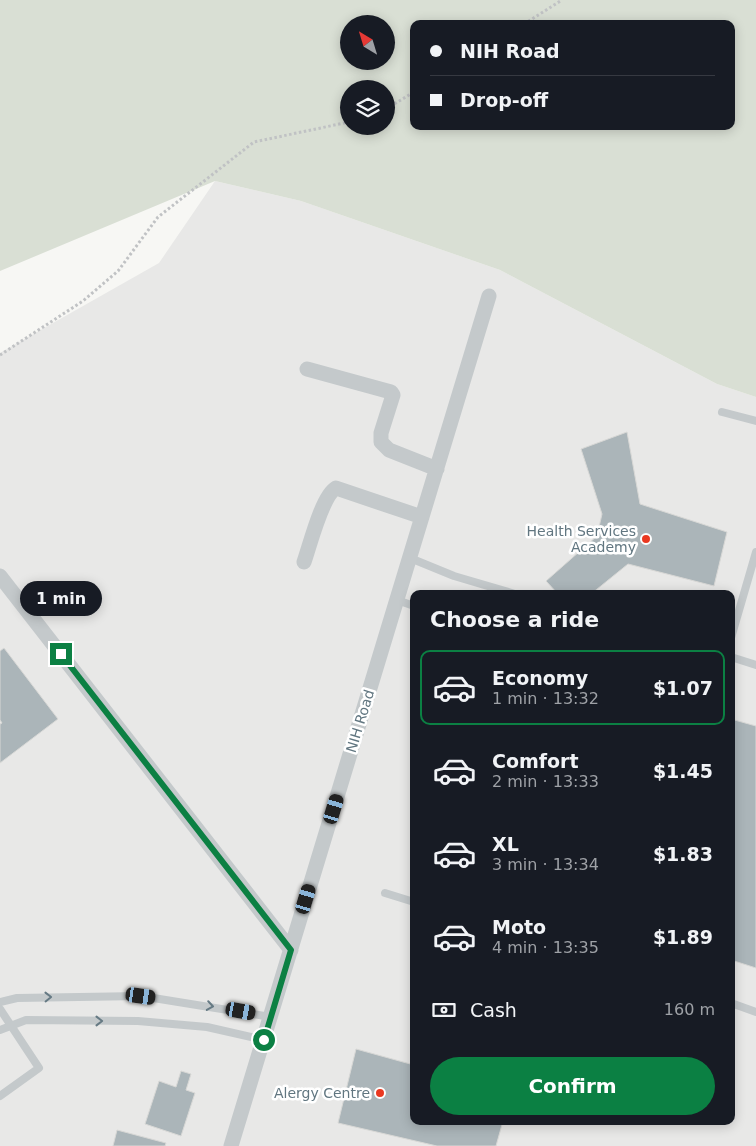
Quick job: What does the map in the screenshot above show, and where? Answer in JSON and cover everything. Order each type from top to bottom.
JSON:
[{"type":"street","name":"NIH Road","points":[[231,1146],[489,296]]},
{"type":"street","points":[[306,369],[391,392],[393,395],[380,442],[389,450],[437,469]]},
{"type":"street","points":[[304,562],[325,504],[331,492],[336,488],[422,517]]},
{"type":"street","points":[[0,576],[291,950]]},
{"type":"lane","points":[[722,412],[756,421]]},
{"type":"lane","points":[[735,624],[756,552]]},
{"type":"lane","points":[[410,558],[454,576],[501,590]]},
{"type":"lane","points":[[397,600],[410,605]]},
{"type":"lane","points":[[735,658],[756,665]]},
{"type":"lane","points":[[385,893],[410,901]]},
{"type":"lane","points":[[0,1002],[17,998],[141,996],[271,1016]]},
{"type":"lane","points":[[735,1004],[756,1012]]},
{"type":"lane","points":[[0,1009],[39,1068],[0,1096]]},
{"type":"lane","points":[[0,1030],[26,1020],[138,1021],[207,1027],[264,1040]]},
{"type":"path","points":[[530,20],[562,0]]},
{"type":"path","points":[[395,104],[410,94]]},
{"type":"path","points":[[0,355],[83,301],[118,271],[158,217],[254,142],[340,124]]},
{"type":"shaded area","points":[[0,0],[756,0],[756,397],[717,384],[500,270],[301,201],[215,181],[0,271]]},
{"type":"shaded area","points":[[215,181],[301,201],[500,270],[717,384],[756,397],[756,1146],[0,1146],[0,353],[159,263]]},
{"type":"building","name":"Health Services Academy","points":[[627,432],[640,504],[727,532],[714,586],[628,564],[596,590],[554,590],[546,581],[597,536],[602,514],[581,449]]},
{"type":"building","points":[[4,648],[58,719],[0,763],[0,724],[2,723],[0,720],[0,651]]},
{"type":"building","points":[[735,720],[756,726],[756,968],[735,961]]},
{"type":"building","name":"Alergy Centre","points":[[356,1049],[410,1064],[410,1125],[502,1125],[496,1146],[437,1146],[338,1123]]},
{"type":"building","points":[[181,1071],[191,1074],[186,1090],[195,1093],[181,1136],[145,1124],[159,1081],[176,1087]]},
{"type":"building","points":[[117,1130],[166,1143],[165,1146],[113,1146]]},
{"type":"place","name":"Health Services Academy","points":[[646,539]]},
{"type":"place","name":"Alergy Centre","points":[[380,1093]]},
{"type":"route","points":[[61,654],[291,950],[264,1040]]}]
